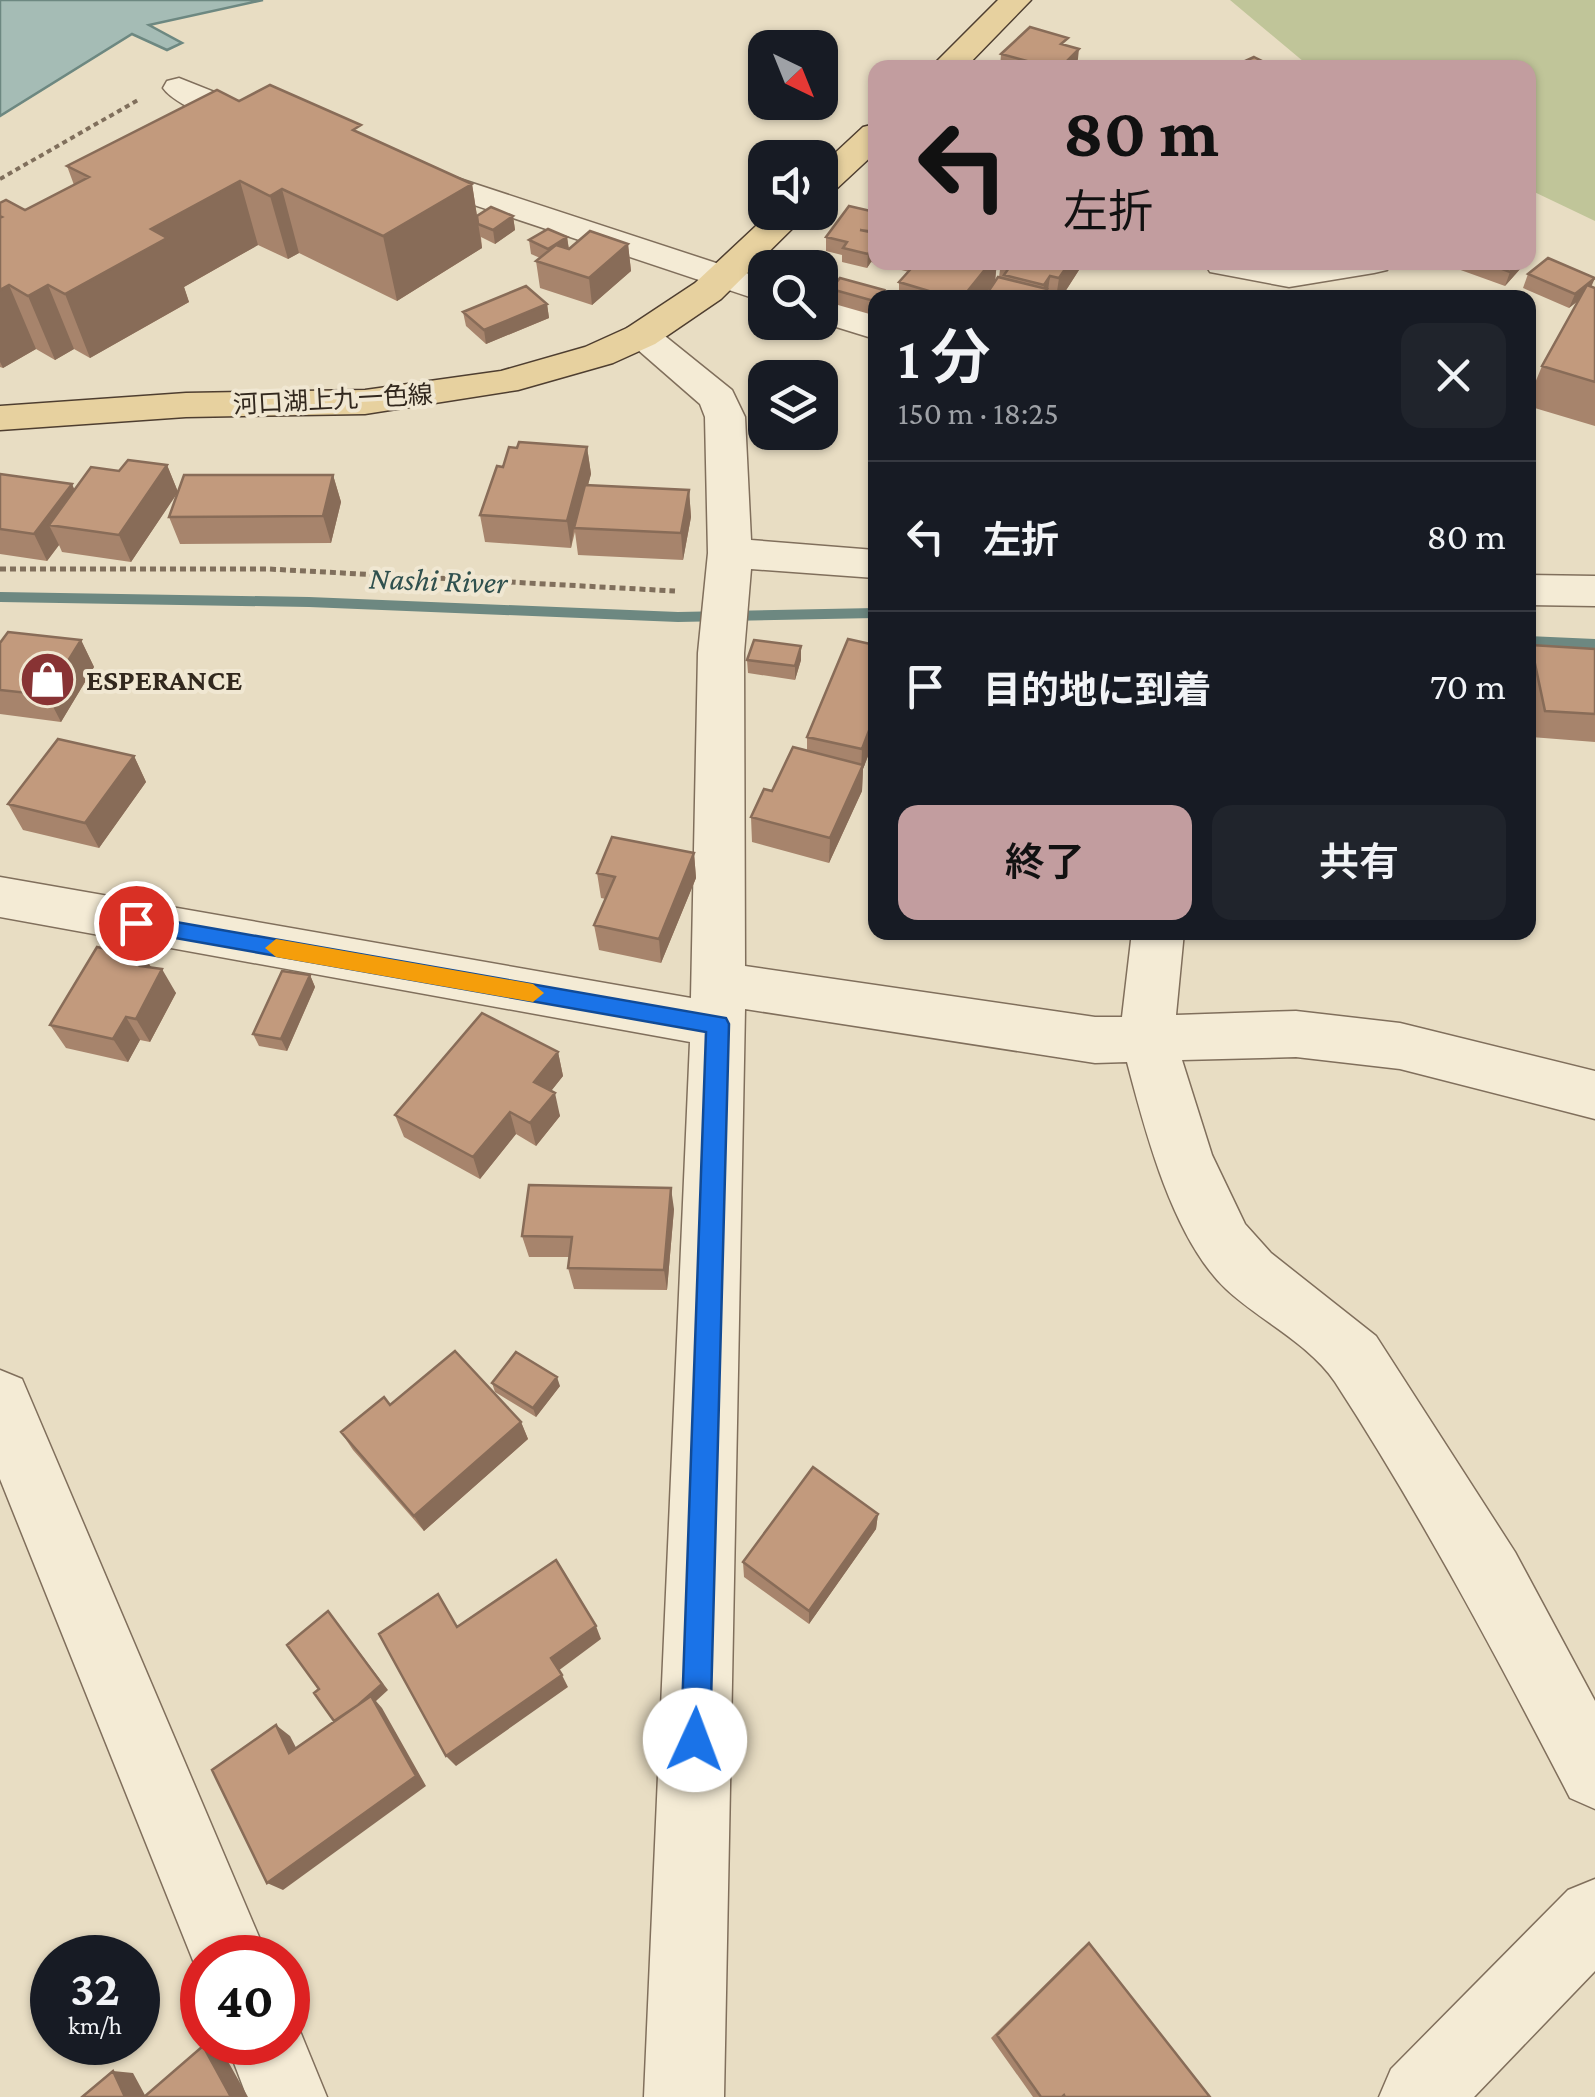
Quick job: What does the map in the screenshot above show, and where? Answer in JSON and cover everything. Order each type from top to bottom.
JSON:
[{"type":"main road","points":[[954,60],[1016,0]]},
{"type":"main road","points":[[838,169],[868,141]]},
{"type":"main road","name":"河口湖上九一色線","points":[[0,418],[186,406],[365,402],[440,394],[554,368],[642,336],[679,313],[773,230]]},
{"type":"street","points":[[179,88],[220,109],[295,134]]},
{"type":"street","points":[[370,159],[748,285]]},
{"type":"street","points":[[1260,270],[1289,276],[1325,270]]},
{"type":"street","points":[[1276,273],[1297,290]]},
{"type":"street","points":[[838,315],[868,326]]},
{"type":"street","points":[[642,336],[696,377],[718,399],[725,417],[726,600],[717,1004],[684,2097]]},
{"type":"street","points":[[726,600],[868,566]]},
{"type":"street","points":[[1536,590],[1595,591]]},
{"type":"street","points":[[0,897],[717,1004],[1095,1040],[1296,1034],[1400,1046],[1595,1095]]},
{"type":"street","points":[[1157,940],[1149,1004],[1150,1040],[1168,1110],[1206,1205],[1233,1257],[1328,1331],[1354,1357],[1491,1576],[1595,1773]]},
{"type":"street","points":[[0,1400],[221,1935]]},
{"type":"street","points":[[1419,2097],[1595,1916]]},
{"type":"street","points":[[274,2065],[287,2097]]},
{"type":"path","points":[[0,178],[142,98],[179,88]]},
{"type":"path","points":[[0,568],[269,569],[726,600]]},
{"type":"green space","points":[[1230,0],[1595,0],[1595,221],[1536,193],[1536,60],[1302,60]]},
{"type":"water","points":[[0,0],[263,0],[149,25],[182,43],[167,50],[132,34],[0,116]]},
{"type":"building","points":[[1030,27],[1068,38],[1061,44],[1079,49],[1068,60],[1023,60],[1001,54]]},
{"type":"building","points":[[270,85],[361,125],[353,130],[472,184],[383,236],[282,189],[270,196],[240,181],[151,229],[167,238],[65,294],[48,285],[28,296],[9,285],[0,290],[0,203],[6,200],[25,210],[89,177],[67,166],[217,90],[239,101]]},
{"type":"building","points":[[849,206],[868,210],[868,231],[860,230],[868,232],[868,254],[843,248],[847,242],[826,237],[831,230],[838,230],[838,221]]},
{"type":"building","points":[[491,207],[513,216],[493,230],[478,224],[477,216]]},
{"type":"building","points":[[548,229],[567,237],[548,249],[529,240]]},
{"type":"building","points":[[590,231],[628,244],[589,278],[536,261],[556,245],[569,249]]},
{"type":"building","points":[[1548,258],[1595,278],[1575,294],[1528,274]]},
{"type":"building","points":[[910,270],[985,270],[968,290],[926,290],[899,282]]},
{"type":"building","points":[[1008,270],[1064,270],[1059,278],[1050,276],[1044,285],[1004,275]]},
{"type":"building","points":[[998,277],[1047,289],[1046,290],[989,290]]},
{"type":"building","points":[[838,280],[884,290],[868,290],[868,299],[838,291]]},
{"type":"building","points":[[1587,285],[1595,288],[1595,382],[1542,366]]},
{"type":"building","points":[[526,286],[547,304],[484,330],[463,312]]},
{"type":"building","points":[[519,442],[587,447],[567,521],[480,515],[497,466],[503,467],[509,447],[517,448]]},
{"type":"building","points":[[128,460],[167,465],[119,535],[49,525],[91,467],[119,471]]},
{"type":"building","points":[[0,474],[72,484],[34,534],[0,529]]},
{"type":"building","points":[[184,475],[333,475],[323,516],[169,517]]},
{"type":"building","points":[[585,485],[689,490],[681,533],[574,528]]},
{"type":"building","points":[[8,632],[81,640],[47,695],[0,690],[0,643]]},
{"type":"building","points":[[848,639],[868,643],[868,733],[862,749],[807,737]]},
{"type":"building","points":[[754,640],[801,646],[795,666],[747,660]]},
{"type":"building","points":[[1536,645],[1595,649],[1595,714],[1545,711],[1536,669]]},
{"type":"building","points":[[58,739],[134,756],[85,823],[8,804]]},
{"type":"building","points":[[793,747],[863,765],[830,838],[751,817],[764,789],[772,791]]},
{"type":"building","points":[[612,837],[694,853],[659,939],[594,925],[615,877],[597,873]]},
{"type":"building","points":[[97,947],[145,957],[140,966],[162,969],[136,1019],[126,1017],[113,1039],[50,1025]]},
{"type":"building","points":[[282,971],[310,975],[281,1039],[253,1034]]},
{"type":"building","points":[[482,1013],[558,1052],[534,1082],[555,1093],[530,1123],[510,1112],[473,1157],[395,1115]]},
{"type":"building","points":[[529,1185],[671,1188],[664,1270],[568,1268],[572,1237],[522,1236]]},
{"type":"building","points":[[455,1351],[521,1422],[414,1516],[341,1432],[384,1397],[390,1405]]},
{"type":"building","points":[[516,1352],[557,1377],[533,1408],[492,1383]]},
{"type":"building","points":[[813,1467],[878,1514],[809,1611],[743,1562]]},
{"type":"building","points":[[556,1560],[596,1626],[551,1658],[562,1675],[446,1756],[379,1634],[438,1594],[457,1627]]},
{"type":"building","points":[[328,1611],[382,1684],[334,1721],[314,1693],[319,1689],[287,1645]]},
{"type":"building","points":[[371,1696],[416,1776],[267,1883],[212,1770],[276,1725],[289,1753]]},
{"type":"building","points":[[1089,1943],[1210,2097],[1041,2097],[997,2035]]},
{"type":"building","points":[[181,2065],[213,2065],[231,2097],[144,2097]]},
{"type":"building","points":[[113,2071],[125,2097],[82,2097]]},
{"type":"waterway","name":"Nashi River","points":[[0,597],[309,602],[678,617],[868,613]]},
{"type":"waterway","name":"Nashi River","points":[[1536,641],[1595,644]]},
{"type":"slow traffic","points":[[276,948],[533,993]]},
{"type":"place","name":"ESPERANCE","points":[[47,680]]},
{"type":"route","points":[[136,923],[718,1024],[695,1740]]}]
